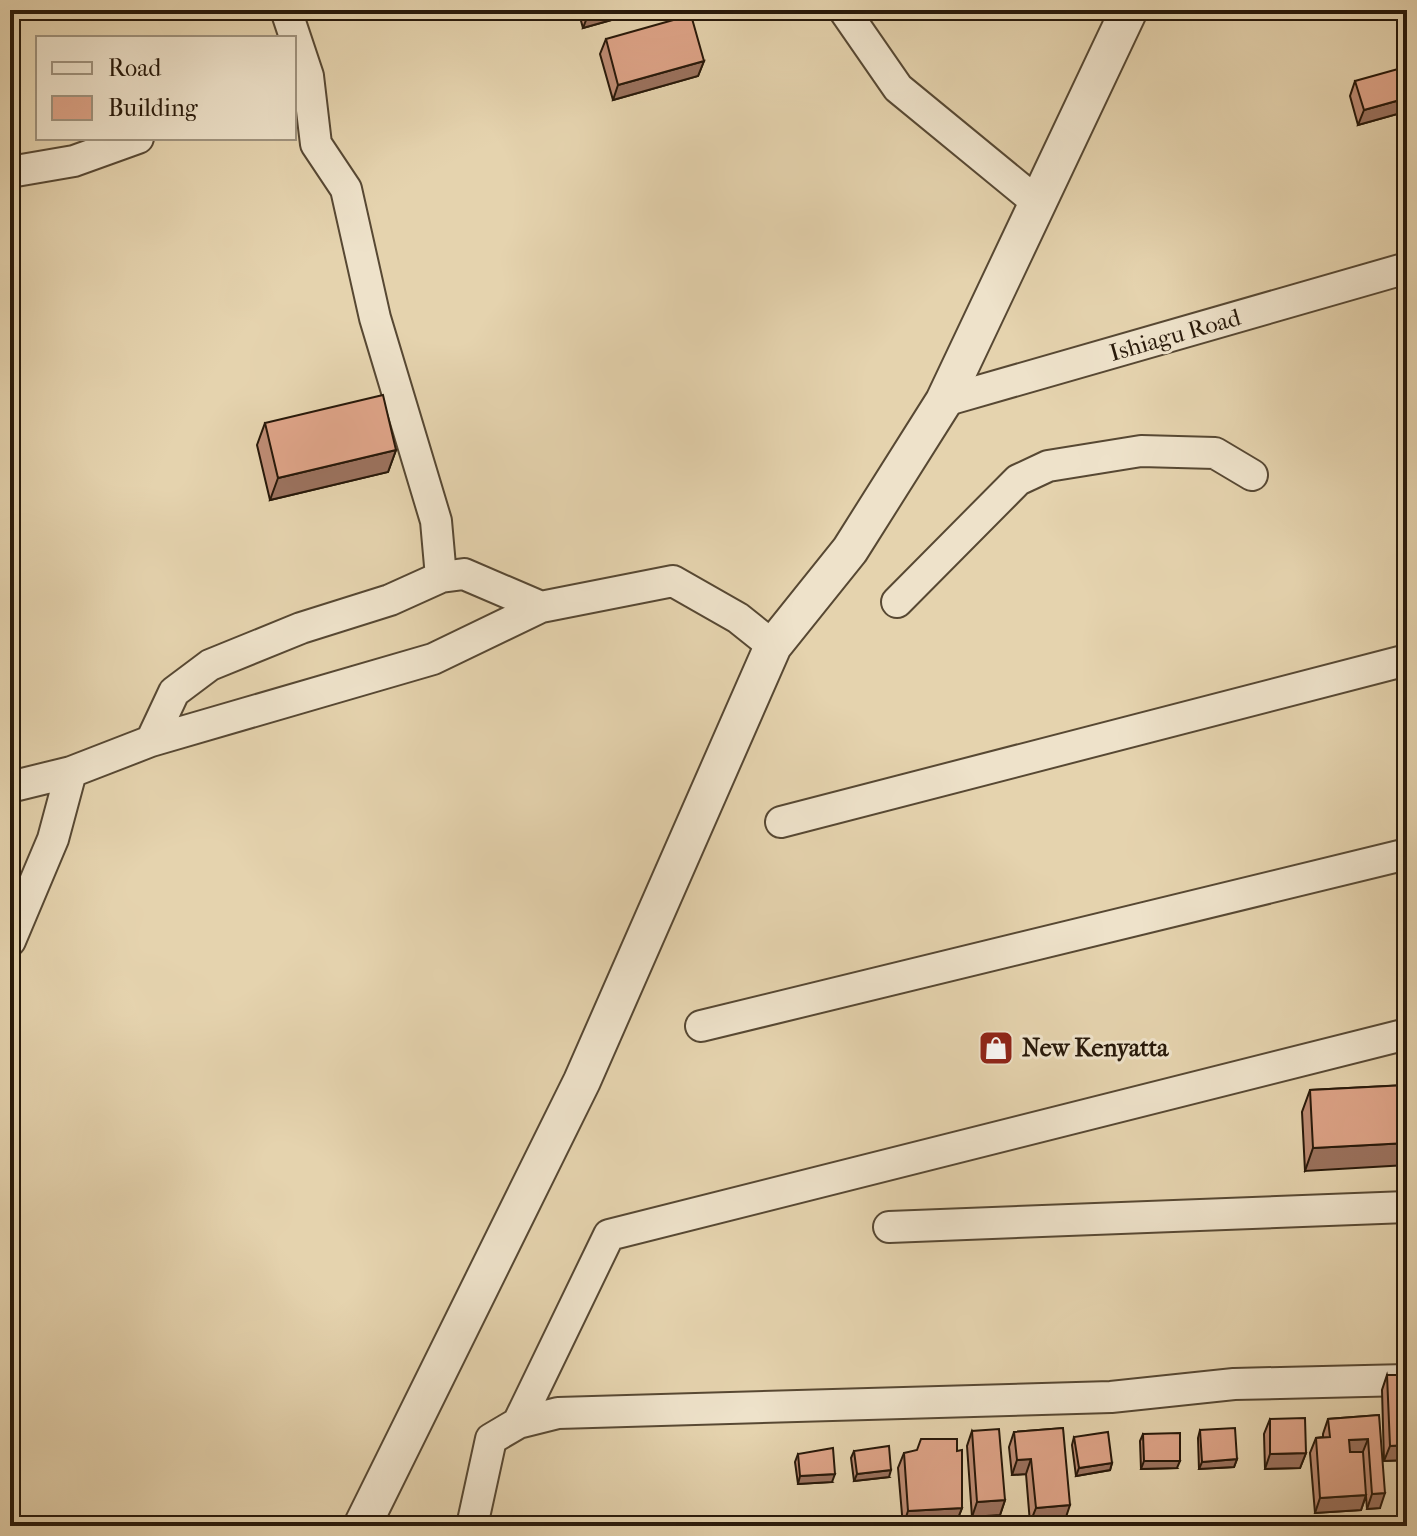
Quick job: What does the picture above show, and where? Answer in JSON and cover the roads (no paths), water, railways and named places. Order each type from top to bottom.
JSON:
[{"type":"street","points":[[286,10],[292,36]]},
{"type":"street","points":[[844,10],[898,88],[1038,203]]},
{"type":"street","points":[[362,1526],[582,1081],[773,646],[850,550],[944,401],[1130,11]]},
{"type":"street","points":[[296,55],[316,144],[346,189],[375,318],[436,521],[441,577]]},
{"type":"street","points":[[10,172],[74,161],[132,140]]},
{"type":"street","name":"Ishiagu Road","points":[[944,401],[1407,268]]},
{"type":"street","points":[[897,602],[1018,480],[1048,466],[1141,451],[1215,453],[1252,475]]},
{"type":"street","points":[[151,741],[174,692],[210,665],[301,628],[390,600],[441,577],[464,574],[541,607]]},
{"type":"street","points":[[10,787],[71,772],[151,741],[433,659],[541,607],[673,581],[738,618],[773,646]]},
{"type":"street","points":[[781,822],[1407,660]]},
{"type":"street","points":[[10,941],[53,839],[71,772]]},
{"type":"street","points":[[701,1026],[1407,854]]},
{"type":"street","points":[[518,1423],[609,1235],[1407,1034]]},
{"type":"street","points":[[889,1227],[1407,1207]]},
{"type":"street","points":[[472,1526],[491,1439],[518,1423],[558,1413],[1111,1397],[1234,1384],[1407,1380]]},
{"type":"place","name":"New Kenyatta","points":[[996,1048]]}]
